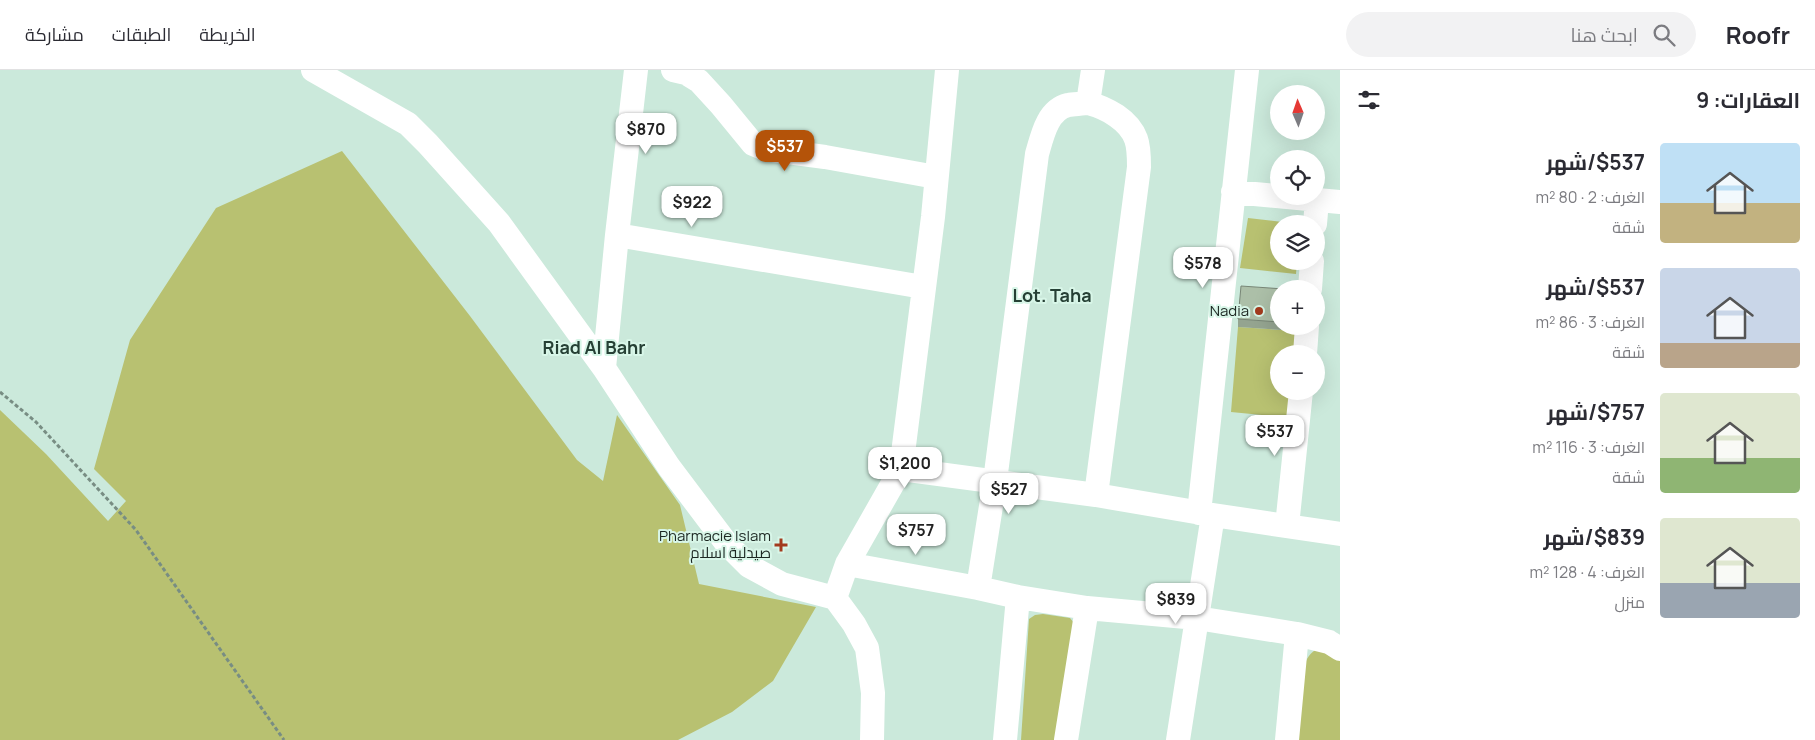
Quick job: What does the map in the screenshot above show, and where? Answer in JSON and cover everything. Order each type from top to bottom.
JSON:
[{"type":"street","points":[[313,70],[408,124],[499,223],[604,368],[686,490],[727,544],[750,566],[782,584],[835,598],[854,624],[867,648],[873,693],[872,740]]},
{"type":"street","points":[[604,368],[636,70]]},
{"type":"street","points":[[673,70],[686,73],[699,82],[753,144],[765,150],[825,157],[936,177]]},
{"type":"street","points":[[835,598],[847,564],[901,469],[933,217],[945,107],[947,70]]},
{"type":"street","points":[[1088,103],[1094,70]]},
{"type":"street","points":[[1178,740],[1197,618],[1233,192],[1247,70]]},
{"type":"street","points":[[978,588],[995,481],[1037,154],[1045,129],[1054,114],[1066,106],[1088,103],[1127,123],[1137,140],[1140,167],[1096,495]]},
{"type":"street","points":[[1233,192],[1329,201],[1320,215]]},
{"type":"street","points":[[617,235],[923,287]]},
{"type":"street","points":[[1288,526],[1300,400]]},
{"type":"street","points":[[901,469],[1096,495],[1340,534]]},
{"type":"street","points":[[847,564],[1018,597],[1087,608],[1197,618],[1297,634],[1328,642],[1340,648]]},
{"type":"street","points":[[1005,740],[1018,597]]},
{"type":"street","points":[[1066,740],[1087,608]]},
{"type":"street","points":[[1287,740],[1297,634]]},
{"type":"path","points":[[0,392],[36,422],[136,530],[284,740]]},
{"type":"green space","points":[[342,151],[470,316],[577,460],[603,481],[617,415],[680,505],[699,584],[816,607],[773,681],[732,712],[678,740],[0,740],[0,410],[46,454],[108,521],[126,501],[94,469],[130,340],[216,208]]},
{"type":"green space","points":[[1248,218],[1270,221],[1270,270],[1296,270],[1296,274],[1240,268]]},
{"type":"green space","points":[[1238,327],[1270,329],[1270,335],[1297,335],[1296,345],[1270,345],[1270,400],[1293,400],[1292,418],[1231,412]]},
{"type":"green space","points":[[1043,614],[1070,618],[1074,623],[1060,740],[1021,740],[1029,619],[1035,615]]},
{"type":"green space","points":[[1319,648],[1340,655],[1340,740],[1297,740],[1303,668],[1313,651]]},
{"type":"building","points":[[1241,286],[1270,288],[1270,321],[1238,319]]},
{"type":"place","name":"Nadia","points":[[1259,311]]},
{"type":"place","name":"Pharmacie Islam صيدلية اسلام","points":[[781,545]]},
{"type":"district","name":"Lot. Taha","points":[[1052,296]]},
{"type":"district","name":"Riad Al Bahr","points":[[594,348]]}]
